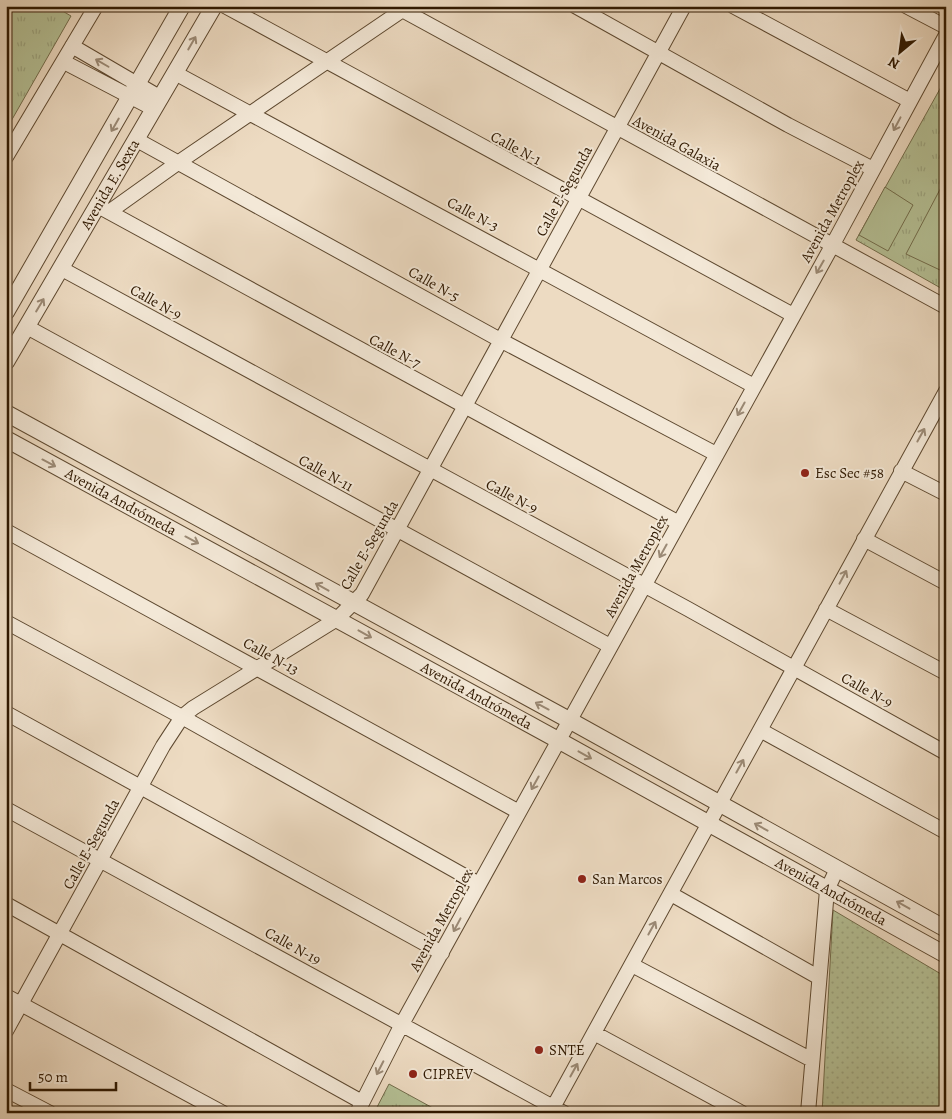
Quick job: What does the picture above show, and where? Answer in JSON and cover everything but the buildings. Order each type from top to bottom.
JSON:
[{"type":"street","name":"Avenida E. Sexta","points":[[6,312],[182,6]]},
{"type":"street","name":"Avenida E. Sexta","points":[[6,362],[62,269],[104,209],[137,140],[214,6]]},
{"type":"street","name":"Calle N-1","points":[[225,6],[793,315]]},
{"type":"street","points":[[575,6],[873,170]]},
{"type":"street","name":"Calle E-Segunda","points":[[6,1031],[142,786],[182,718],[206,700],[337,619],[354,604],[369,583],[684,6]]},
{"type":"street","points":[[733,6],[910,101]]},
{"type":"street","points":[[906,6],[946,27]]},
{"type":"street","points":[[6,157],[64,62],[93,7]]},
{"type":"street","points":[[104,209],[252,113],[402,8]]},
{"type":"street","name":"Avenida Galaxia","points":[[402,8],[616,129],[946,307]]},
{"type":"street","name":"Avenida Metroplex","points":[[360,1108],[402,1024],[832,246],[946,35]]},
{"type":"street","points":[[72,46],[134,91]]},
{"type":"street","points":[[64,62],[134,91],[158,104]]},
{"type":"street","name":"Calle N-3","points":[[176,73],[754,386]]},
{"type":"street","name":"Calle N-5","points":[[137,140],[502,341],[716,454]]},
{"type":"street","name":"Calle N-7","points":[[104,209],[678,523]]},
{"type":"street","name":"Calle N-9","points":[[62,269],[794,668],[946,753]]},
{"type":"street","name":"Calle N-11","points":[[27,327],[610,646]]},
{"type":"street","points":[[556,1111],[594,1033],[901,471],[944,397]]},
{"type":"street","name":"Avenida Andrómeda","points":[[6,413],[569,720],[719,805],[946,929]]},
{"type":"street","name":"Avenida Andrómeda","points":[[6,440],[558,740],[946,956]]},
{"type":"street","points":[[901,471],[946,494]]},
{"type":"street","name":"Calle N-13","points":[[6,531],[519,812]]},
{"type":"street","points":[[864,539],[946,583]]},
{"type":"street","points":[[826,609],[946,673]]},
{"type":"street","points":[[6,622],[480,884]]},
{"type":"street","points":[[6,713],[442,952]]},
{"type":"street","points":[[760,730],[946,832]]},
{"type":"street","name":"Calle N-19","points":[[6,809],[402,1024],[556,1111]]},
{"type":"street","points":[[808,1113],[818,977],[827,890],[837,869]]},
{"type":"street","points":[[671,894],[818,977]]},
{"type":"street","points":[[6,904],[360,1108]]},
{"type":"street","points":[[632,965],[812,1060]]},
{"type":"street","points":[[6,996],[223,1113]]},
{"type":"street","points":[[594,1033],[742,1113]]},
{"type":"street","points":[[6,1090],[50,1113]]},
{"type":"green space","points":[[6,6],[54,6],[71,16],[6,130]]},
{"type":"green space","points":[[946,78],[946,291],[856,240]]},
{"type":"green space","points":[[946,178],[946,259],[940,270],[906,254]]},
{"type":"green space","points":[[885,187],[913,205],[888,251],[859,235]]},
{"type":"green space","points":[[833,910],[946,977],[946,1113],[822,1113]]},
{"type":"green space","points":[[389,1084],[442,1113],[374,1113]]},
{"type":"place","name":"Esc Sec #58","points":[[805,473]]},
{"type":"place","name":"San Marcos","points":[[582,879]]},
{"type":"place","name":"SNTE","points":[[539,1050]]},
{"type":"place","name":"CIPREV","points":[[413,1074]]}]
